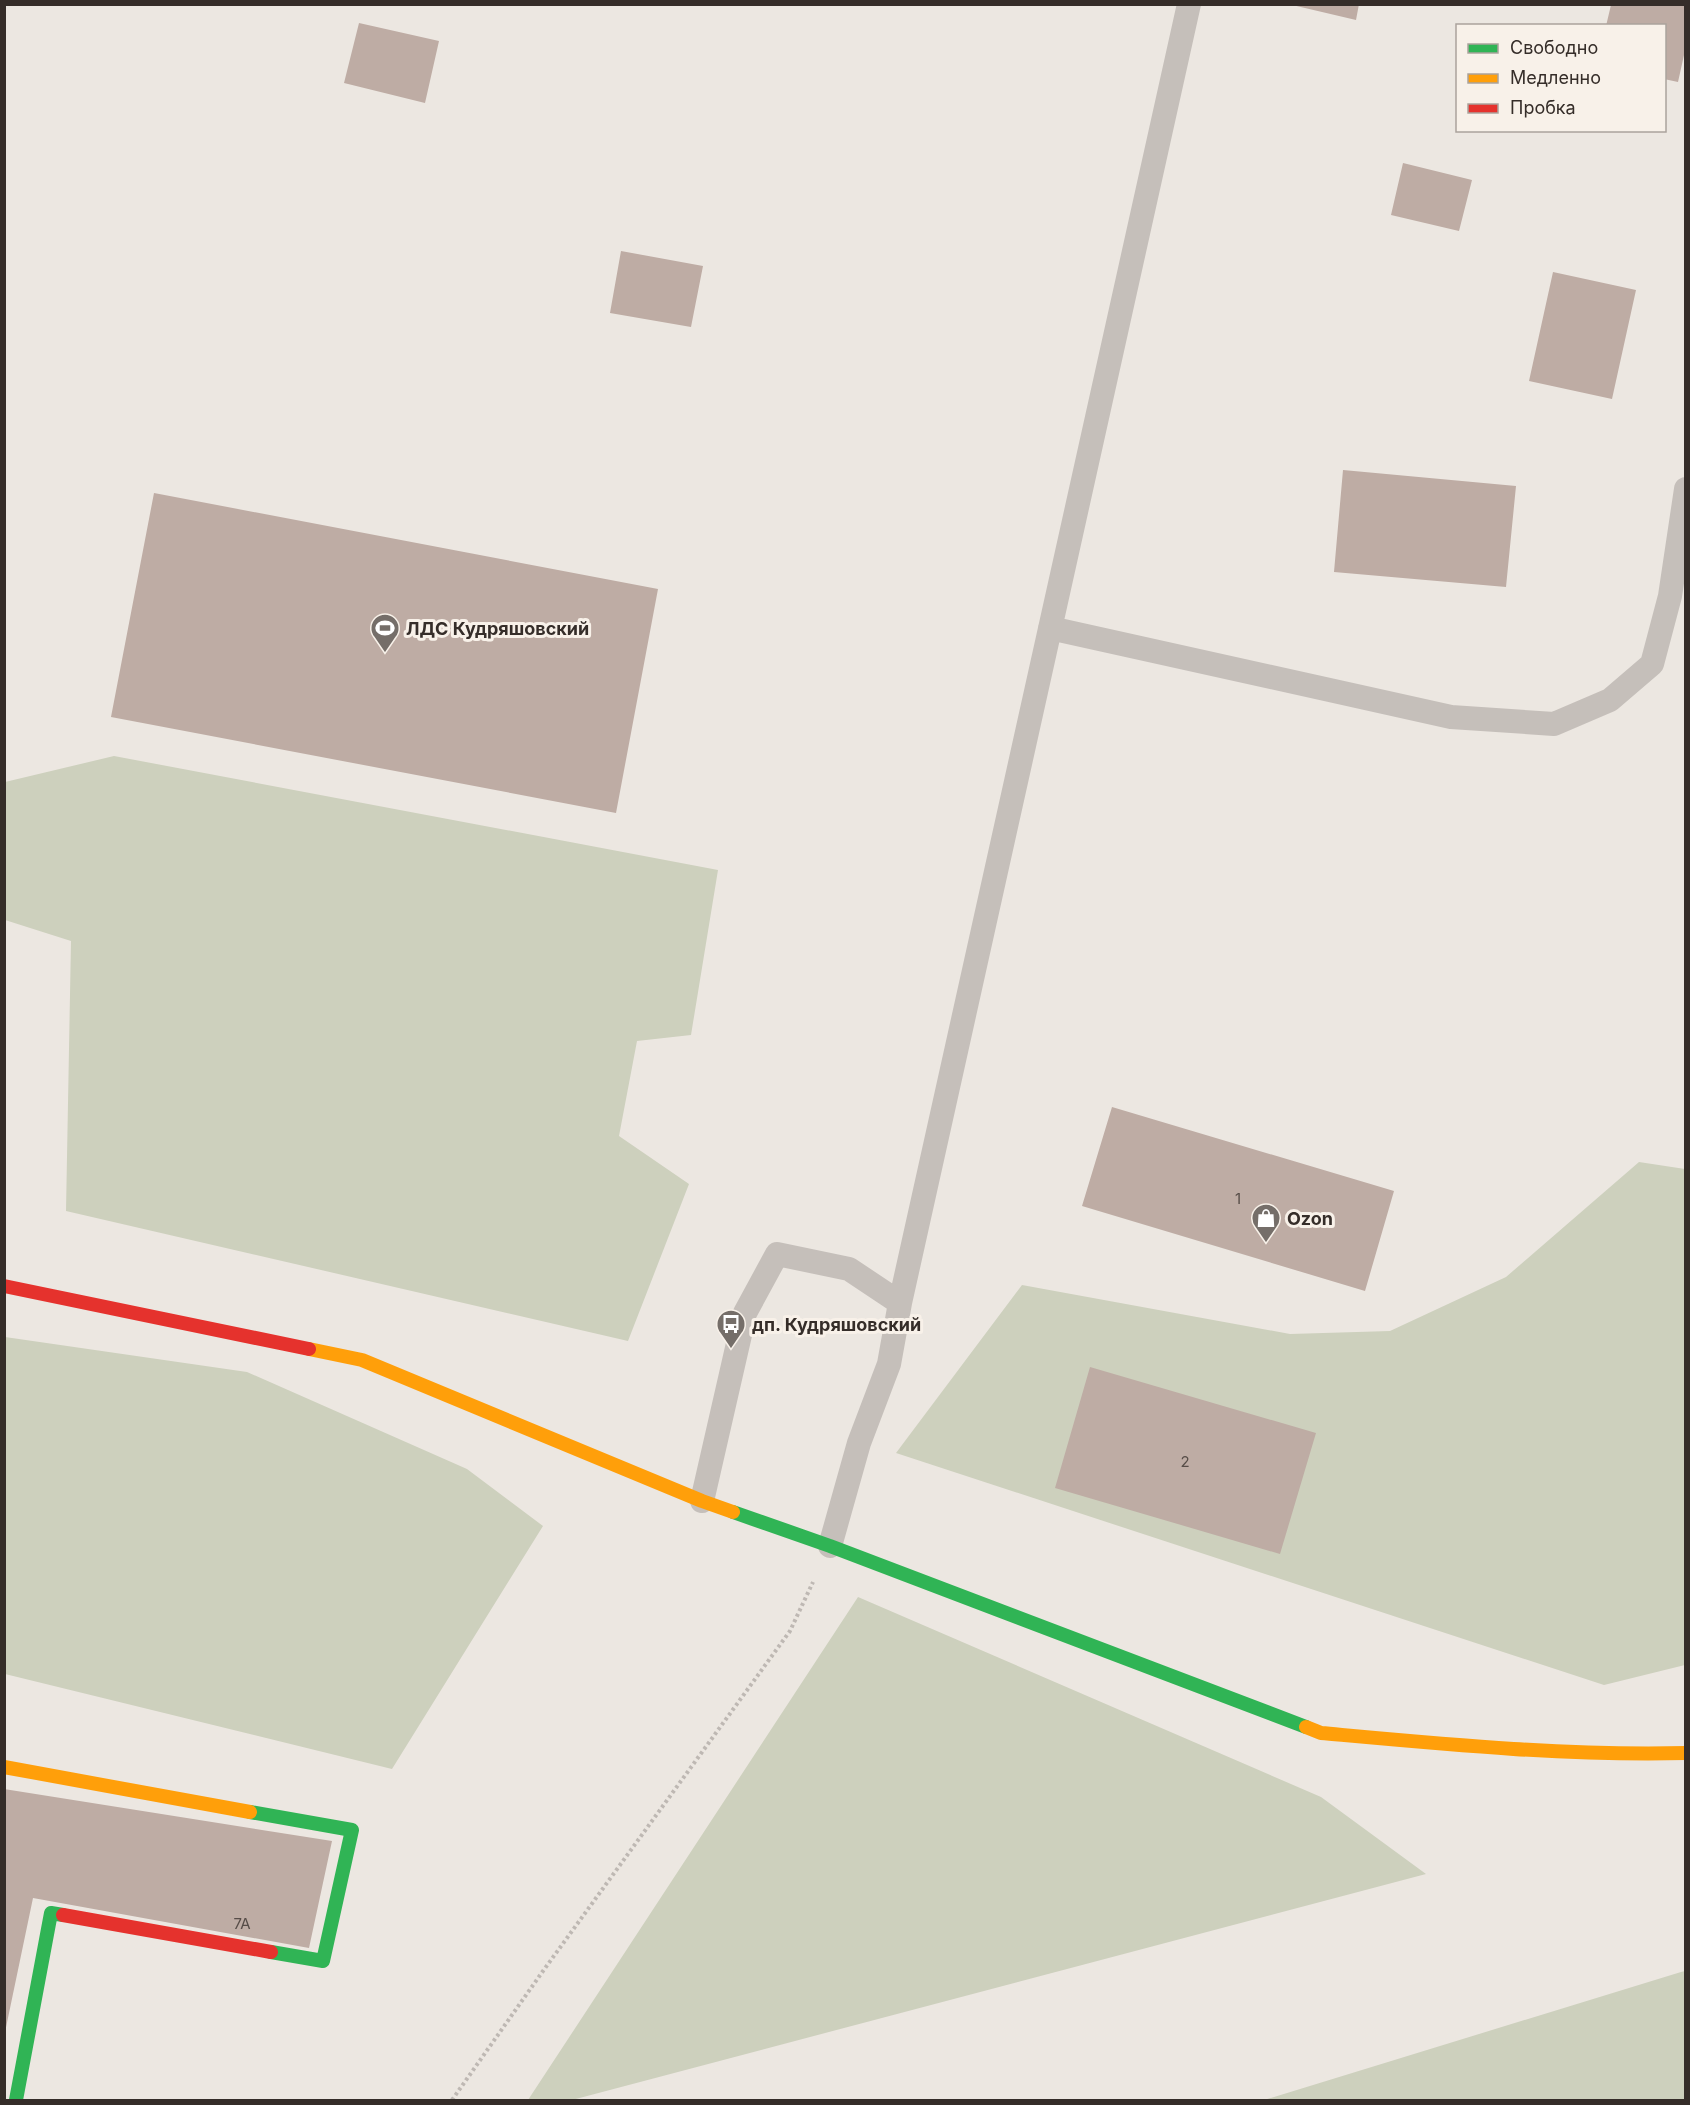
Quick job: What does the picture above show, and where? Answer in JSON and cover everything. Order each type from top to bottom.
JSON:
[{"type":"street","points":[[4,1286],[362,1360],[702,1501],[830,1546],[1321,1733],[1479,1748],[1643,1754],[1686,1753]]},
{"type":"street","points":[[4,1767],[352,1830],[323,1960],[51,1913],[16,2100]]},
{"type":"lane","points":[[830,1546],[859,1443],[889,1364],[900,1303],[1190,4]]},
{"type":"lane","points":[[1050,628],[1451,717],[1554,724],[1610,700],[1652,664],[1670,596],[1686,489]]},
{"type":"lane","points":[[702,1501],[744,1313],[777,1254],[849,1269],[900,1303]]},
{"type":"path","points":[[452,2100],[790,1631],[830,1546]]},
{"type":"green space","points":[[114,756],[718,870],[691,1035],[637,1041],[619,1136],[689,1184],[628,1341],[66,1211],[71,941],[5,920],[5,782]]},
{"type":"green space","points":[[1639,1162],[1685,1169],[1685,1665],[1604,1685],[896,1453],[1022,1285],[1290,1334],[1390,1331],[1506,1277]]},
{"type":"green space","points":[[5,1337],[247,1372],[467,1469],[543,1526],[392,1769],[5,1674]]},
{"type":"green space","points":[[858,1597],[1321,1797],[1426,1874],[572,2100],[528,2100]]},
{"type":"green space","points":[[1685,1971],[1685,2100],[1264,2100],[1681,1972]]},
{"type":"building","points":[[1288,4],[1359,4],[1356,20]]},
{"type":"building","points":[[1611,5],[1686,5],[1686,46],[1678,82],[1666,79],[1666,24],[1606,24]]},
{"type":"building","points":[[359,23],[439,41],[425,103],[344,83]]},
{"type":"building","points":[[1403,163],[1472,180],[1459,231],[1391,215]]},
{"type":"building","points":[[621,251],[703,266],[691,327],[610,313]]},
{"type":"building","points":[[1553,272],[1636,290],[1612,399],[1529,381]]},
{"type":"building","points":[[1343,470],[1516,486],[1506,587],[1334,572]]},
{"type":"building","name":"ЛДС Кудряшовский","points":[[154,493],[658,589],[616,813],[111,717]]},
{"type":"building","points":[[1112,1107],[1394,1191],[1365,1291],[1082,1206]]},
{"type":"building","points":[[1090,1367],[1316,1433],[1280,1554],[1055,1488]]},
{"type":"building","points":[[4,1789],[332,1841],[309,1948],[33,1898],[4,2037]]},
{"type":"traffic: fast","points":[[733,1512],[830,1546],[1306,1727]]},
{"type":"traffic: fast","points":[[250,1812],[352,1830],[323,1961],[271,1952]]},
{"type":"traffic: fast","points":[[16,2100],[51,1913],[63,1915]]},
{"type":"traffic: slow","points":[[309,1349],[362,1360],[733,1512]]},
{"type":"traffic: slow","points":[[1306,1727],[1321,1733],[1503,1748],[1595,1753],[1686,1753]]},
{"type":"traffic: slow","points":[[4,1767],[250,1812]]},
{"type":"traffic: jam","points":[[4,1286],[309,1349]]},
{"type":"traffic: jam","points":[[63,1915],[271,1952]]},
{"type":"place","name":"ЛДС Кудряшовский","points":[[385,654]]},
{"type":"place","name":"Ozon","points":[[1266,1244]]},
{"type":"place","name":"дп. Кудряшовский","points":[[731,1350]]}]
